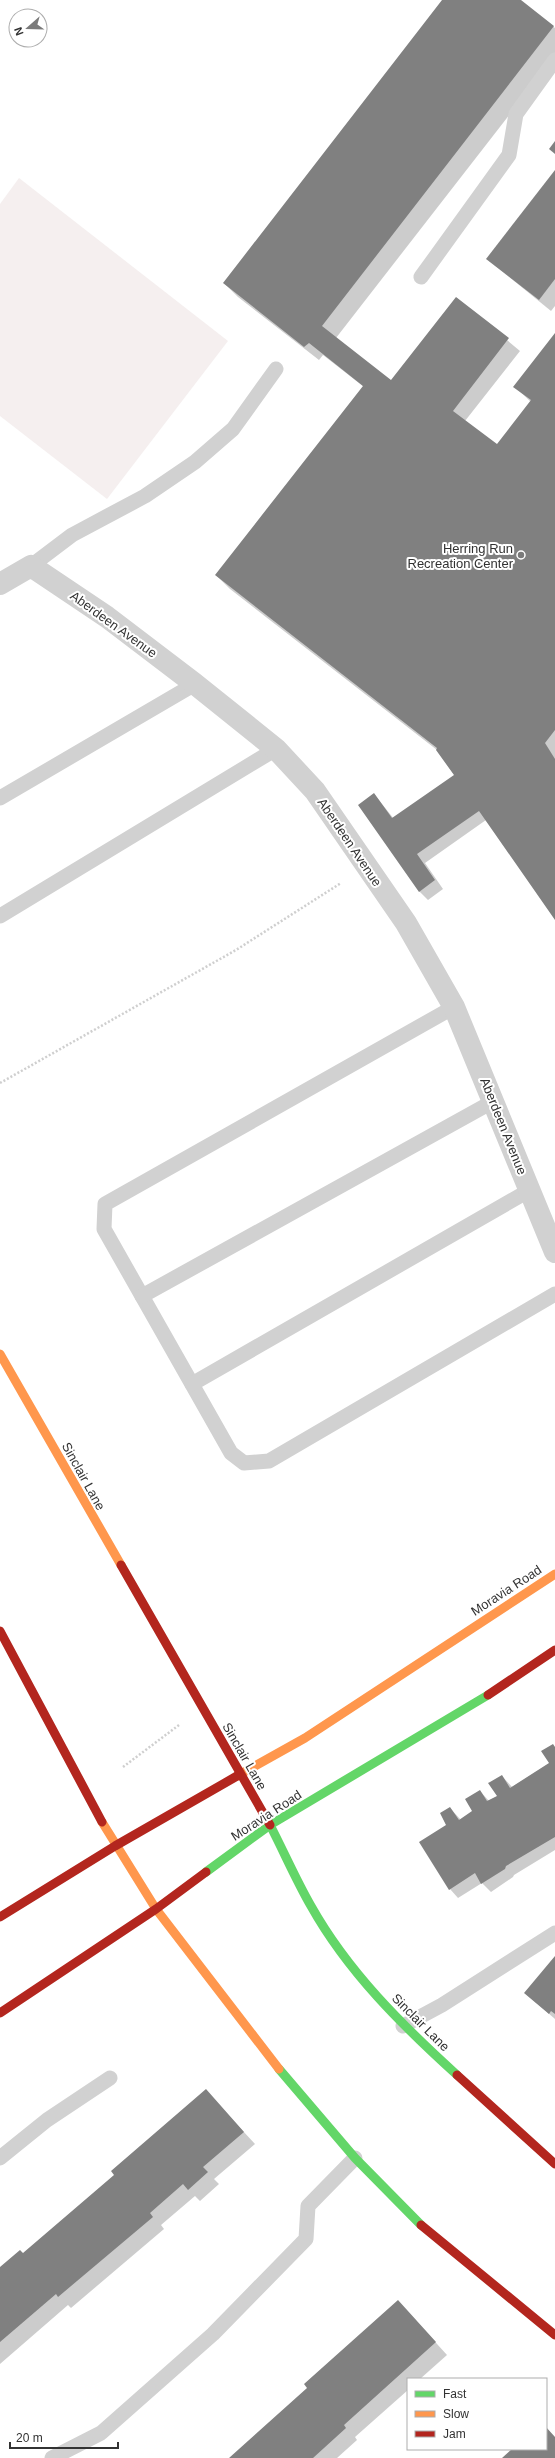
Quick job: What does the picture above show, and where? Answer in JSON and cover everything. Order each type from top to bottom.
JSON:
[{"type":"main road","name":"Sinclair Lane","points":[[0,1354],[270,1825],[311,1908],[360,1976],[403,2026],[555,2164]]},
{"type":"main road","name":"Moravia Road","points":[[0,1917],[116,1846],[304,1738],[555,1574]]},
{"type":"main road","points":[[0,1630],[116,1846],[156,1908],[264,2050],[355,2158],[421,2225],[555,2335]]},
{"type":"main road","name":"Moravia Road","points":[[0,2013],[156,1908],[270,1825],[491,1692],[555,1650]]},
{"type":"street","points":[[0,584],[31,566]]},
{"type":"street","name":"Aberdeen Avenue","points":[[31,566],[107,617],[195,684],[276,749],[315,791],[406,923],[454,1007],[494,1100],[555,1252]]},
{"type":"lane","points":[[421,277],[509,155],[516,114],[555,60]]},
{"type":"lane","points":[[31,566],[72,535],[144,496],[195,462],[233,429],[276,369]]},
{"type":"lane","points":[[0,798],[195,684]]},
{"type":"lane","points":[[0,916],[276,749]]},
{"type":"lane","points":[[454,1007],[105,1204],[104,1229],[231,1453],[244,1463],[269,1460],[555,1294]]},
{"type":"lane","points":[[142,1296],[494,1100]]},
{"type":"lane","points":[[192,1384],[530,1190]]},
{"type":"lane","points":[[403,2026],[442,2005],[555,1933]]},
{"type":"lane","points":[[0,2158],[47,2120],[110,2078]]},
{"type":"lane","points":[[52,2458],[101,2432],[213,2334],[306,2239],[308,2206],[355,2158]]},
{"type":"path","points":[[0,1083],[236,950],[367,866]]},
{"type":"path","points":[[123,1767],[184,1721]]},
{"type":"shaded area","points":[[19,178],[228,341],[107,499],[0,416],[0,204]]},
{"type":"building","points":[[442,0],[521,0],[554,26],[322,326],[391,380],[456,297],[509,338],[453,411],[497,444],[531,400],[513,387],[555,333],[555,730],[545,743],[555,759],[555,920],[479,811],[417,854],[435,880],[419,892],[358,805],[374,793],[392,818],[454,775],[436,750],[437,748],[215,575],[363,386],[309,343],[304,347],[223,283]]},
{"type":"building","points":[[555,141],[555,154],[549,149]]},
{"type":"building","points":[[555,170],[555,279],[539,300],[486,259]]},
{"type":"building","points":[[553,1744],[555,1747],[555,1837],[506,1866],[505,1869],[481,1884],[475,1873],[449,1890],[419,1842],[446,1825],[440,1813],[450,1807],[459,1820],[472,1811],[465,1799],[480,1790],[487,1801],[497,1796],[488,1783],[502,1775],[510,1788],[549,1763],[541,1751]]},
{"type":"building","points":[[555,1956],[555,2014],[551,2011],[549,2014],[524,1993]]},
{"type":"building","points":[[206,2089],[244,2132],[203,2167],[208,2172],[188,2190],[183,2184],[150,2213],[153,2217],[58,2297],[56,2294],[0,2342],[0,2267],[20,2250],[23,2253],[114,2175],[111,2171]]},
{"type":"building","points":[[398,2300],[436,2342],[344,2425],[346,2428],[313,2458],[229,2458],[307,2388],[304,2384]]},
{"type":"building","points":[[547,2428],[555,2437],[555,2458],[502,2458],[511,2450],[547,2450]]},
{"type":"traffic: fast","points":[[206,1872],[270,1825],[488,1695]]},
{"type":"traffic: fast","points":[[270,1825],[311,1906],[342,1953],[396,2017],[457,2075]]},
{"type":"traffic: fast","points":[[279,2069],[355,2158],[421,2225]]},
{"type":"traffic: slow","points":[[0,1354],[121,1565]]},
{"type":"traffic: slow","points":[[237,1776],[305,1738],[555,1574]]},
{"type":"traffic: slow","points":[[102,1822],[156,1909],[279,2069]]},
{"type":"traffic: jam","points":[[121,1565],[270,1825]]},
{"type":"traffic: jam","points":[[0,1631],[102,1822]]},
{"type":"traffic: jam","points":[[488,1695],[555,1650]]},
{"type":"traffic: jam","points":[[0,1917],[115,1846],[237,1776]]},
{"type":"traffic: jam","points":[[0,2013],[156,1909],[206,1872]]},
{"type":"traffic: jam","points":[[457,2075],[555,2164]]},
{"type":"traffic: jam","points":[[421,2225],[555,2335]]},
{"type":"place","name":"Herring Run Recreation Center","points":[[521,555]]}]
